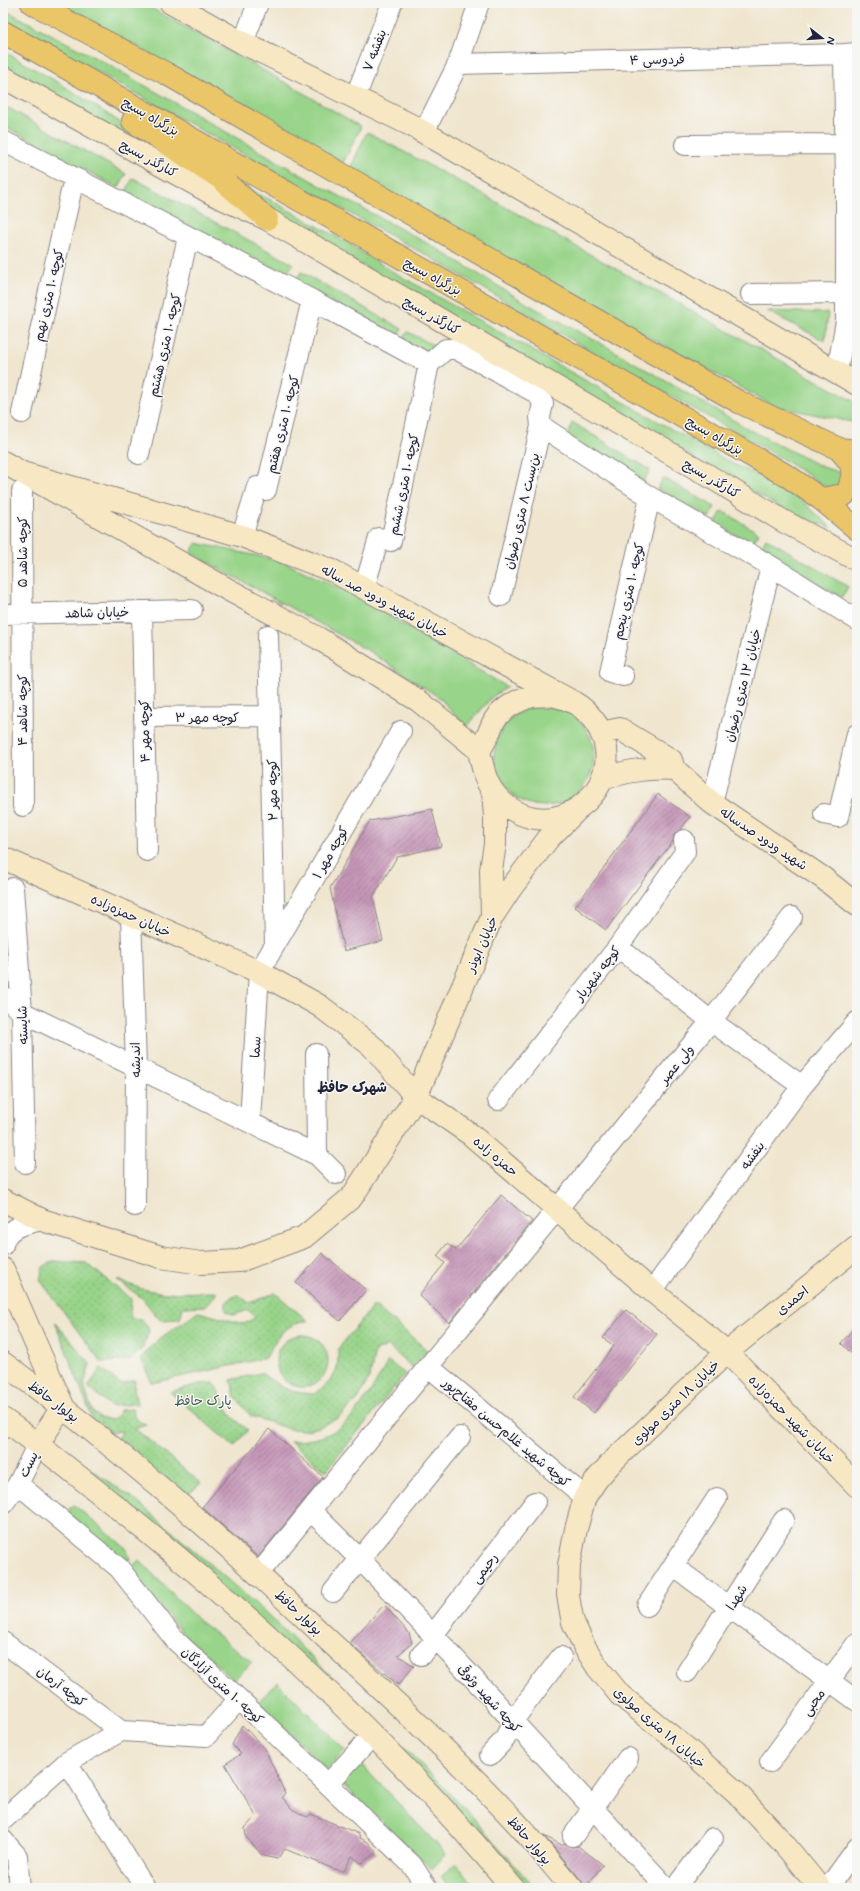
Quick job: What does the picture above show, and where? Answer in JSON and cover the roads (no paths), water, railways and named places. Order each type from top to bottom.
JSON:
[{"type":"highway","points":[[32,3],[167,74],[739,402],[848,450],[853,472],[849,490],[844,495],[821,499]]},
{"type":"highway","name":"بزرگراه بسیج","points":[[3,32],[789,477],[821,499],[857,529]]},
{"type":"highway","points":[[3,37],[220,178],[267,219]]},
{"type":"street","points":[[171,3],[243,43],[424,132],[857,384]]},
{"type":"street","points":[[243,43],[258,3]]},
{"type":"street","name":"بنفشه ۷","points":[[355,98],[392,3]]},
{"type":"street","points":[[424,132],[458,64],[479,3]]},
{"type":"street","points":[[837,372],[851,321],[845,293],[852,182],[846,144],[850,53]]},
{"type":"street","name":"فردوسی ۴","points":[[458,64],[850,53]]},
{"type":"street","name":"کنارگذر بسیج","points":[[3,77],[212,193],[267,219],[704,472],[784,521],[857,560]]},
{"type":"street","points":[[3,141],[312,300],[428,364]]},
{"type":"street","points":[[685,145],[846,144]]},
{"type":"street","name":"کوچه ۱۰ متری نهم","points":[[22,413],[74,178]]},
{"type":"street","name":"کوچه ۱۰ متری هشتم","points":[[139,454],[188,237]]},
{"type":"street","points":[[751,294],[845,293]]},
{"type":"street","name":"کوچه ۱۰ متری هفتم","points":[[242,536],[257,487],[266,490],[312,300]]},
{"type":"street","name":"بن‌بست ۸ متری رضوان","points":[[428,364],[446,349],[456,349],[538,394],[543,404],[540,417],[541,426],[500,596]]},
{"type":"street","name":"کوچه ۱۰ متری ششم","points":[[364,588],[379,538],[391,540],[428,364]]},
{"type":"street","points":[[541,426],[650,497],[771,566],[857,620]]},
{"type":"street","name":"خیابان شهید ودود صد ساله","points":[[3,462],[24,482],[318,638],[419,701],[480,752]]},
{"type":"street","name":"خیابان شهید ودود صد ساله","points":[[24,482],[242,536],[333,571],[573,702]]},
{"type":"street","name":"کوچه شاهد ۵","points":[[12,614],[24,482]]},
{"type":"street","name":"کوچه ۱۰ متری پنجم","points":[[623,676],[610,672],[650,497]]},
{"type":"street","name":"خیابان ۱۲ متری رضوان","points":[[712,803],[771,566]]},
{"type":"street","name":"خیابان شاهد","points":[[12,614],[192,610]]},
{"type":"street","name":"کوچه مهر ۴","points":[[142,611],[147,851]]},
{"type":"street","name":"کوچه شاهد ۴","points":[[12,614],[23,806]]},
{"type":"street","name":"کوچه مهر ۲","points":[[268,635],[275,945]]},
{"type":"street","points":[[492,792],[506,806],[516,812],[540,819],[560,817],[578,809],[593,796],[602,779],[606,759],[605,744],[593,718],[584,709],[573,702],[553,695],[532,696],[512,704],[496,718],[480,752],[485,774],[492,792],[495,816],[495,844],[491,870],[492,917]]},
{"type":"street","name":"کوچه مهر ۳","points":[[144,717],[270,716]]},
{"type":"street","name":"شهید ودود صدساله","points":[[601,734],[620,728],[671,760],[674,769],[712,803],[823,878],[857,905]]},
{"type":"street","name":"کوچه مهر ۱","points":[[259,972],[401,731]]},
{"type":"street","points":[[824,814],[838,817],[857,734]]},
{"type":"street","points":[[602,779],[637,769],[653,767],[674,769]]},
{"type":"street","name":"خیابان ابوذر","points":[[3,1200],[42,1220],[161,1257],[200,1263],[239,1261],[304,1237],[352,1197],[416,1097],[492,917],[511,888],[548,839],[578,809]]},
{"type":"street","name":"کوچه شهریار","points":[[498,1100],[618,948],[685,852],[684,840]]},
{"type":"street","name":"خیابان حمزه‌زاده","points":[[3,858],[259,972]]},
{"type":"street","name":"شایسته","points":[[13,888],[22,1012],[25,1163]]},
{"type":"street","name":"اندیشه","points":[[131,915],[136,1066],[135,1206]]},
{"type":"street","name":"ولی عصر","points":[[265,1566],[711,1021],[792,917]]},
{"type":"street","points":[[618,948],[711,1021],[802,1086]]},
{"type":"street","name":"حمزه زاده","points":[[259,972],[320,1006],[372,1046],[416,1097],[470,1134],[652,1291],[727,1352]]},
{"type":"street","name":"سما","points":[[250,1121],[259,972]]},
{"type":"street","points":[[3,996],[22,1012],[250,1121],[317,1155],[336,1174]]},
{"type":"street","name":"بنفشه","points":[[652,1291],[802,1086],[857,1022]]},
{"type":"street","points":[[316,1054],[317,1155]]},
{"type":"street","points":[[3,1244],[10,1230],[42,1220]]},
{"type":"street","name":"احمدی","points":[[727,1352],[857,1247]]},
{"type":"street","points":[[3,1270],[63,1406],[38,1444]]},
{"type":"street","name":"خیابان شهید حمزه‌زاده","points":[[727,1352],[857,1486]]},
{"type":"street","name":"خیابان ۱۸ متری مولوی","points":[[727,1352],[612,1462],[597,1479],[585,1497],[576,1529],[569,1565],[568,1594],[574,1622],[584,1646],[598,1668],[620,1695],[685,1747],[736,1793],[784,1844],[820,1888]]},
{"type":"street","name":"بولوار حافظ","points":[[3,1363],[63,1406],[189,1511],[403,1710],[511,1817],[572,1888]]},
{"type":"street","name":"کوچه شهید غلام‌حسن مفتاح‌پور","points":[[429,1367],[585,1497]]},
{"type":"street","points":[[3,1419],[38,1444],[214,1587],[373,1735],[439,1802],[513,1888]]},
{"type":"street","points":[[333,1592],[460,1437]]},
{"type":"street","name":"پست","points":[[3,1504],[18,1484],[38,1444]]},
{"type":"street","name":"کوچه ۱۰ متری آزادگان","points":[[18,1484],[119,1568],[176,1641],[239,1699],[412,1865],[427,1888]]},
{"type":"street","points":[[647,1606],[717,1498]]},
{"type":"street","name":"رحیمی","points":[[421,1655],[534,1502]]},
{"type":"street","name":"کوچه شهید وثوقی","points":[[311,1511],[361,1559],[435,1637],[592,1809],[667,1888]]},
{"type":"street","name":"شهدا","points":[[686,1672],[730,1607],[784,1520]]},
{"type":"street","points":[[673,1566],[857,1701]]},
{"type":"street","name":"کوچه آرمان","points":[[3,1642],[121,1730]]},
{"type":"street","name":"محبی","points":[[770,1762],[857,1642]]},
{"type":"street","points":[[490,1755],[505,1739],[512,1722],[561,1657]]},
{"type":"street","points":[[3,1820],[67,1762],[121,1730],[206,1736],[239,1699]]},
{"type":"street","points":[[328,1784],[373,1735]]},
{"type":"street","points":[[573,1836],[628,1758]]},
{"type":"street","points":[[67,1762],[145,1888]]},
{"type":"street","points":[[675,1888],[713,1838]]},
{"type":"street","points":[[3,1840],[17,1856],[20,1888]]},
{"type":"street","points":[[828,1888],[857,1848]]},
{"type":"district","name":"شهرک حافظ","points":[[352,1087]]},
{"type":"park label","name":"پارک حافظ","points":[[203,1400]]}]
